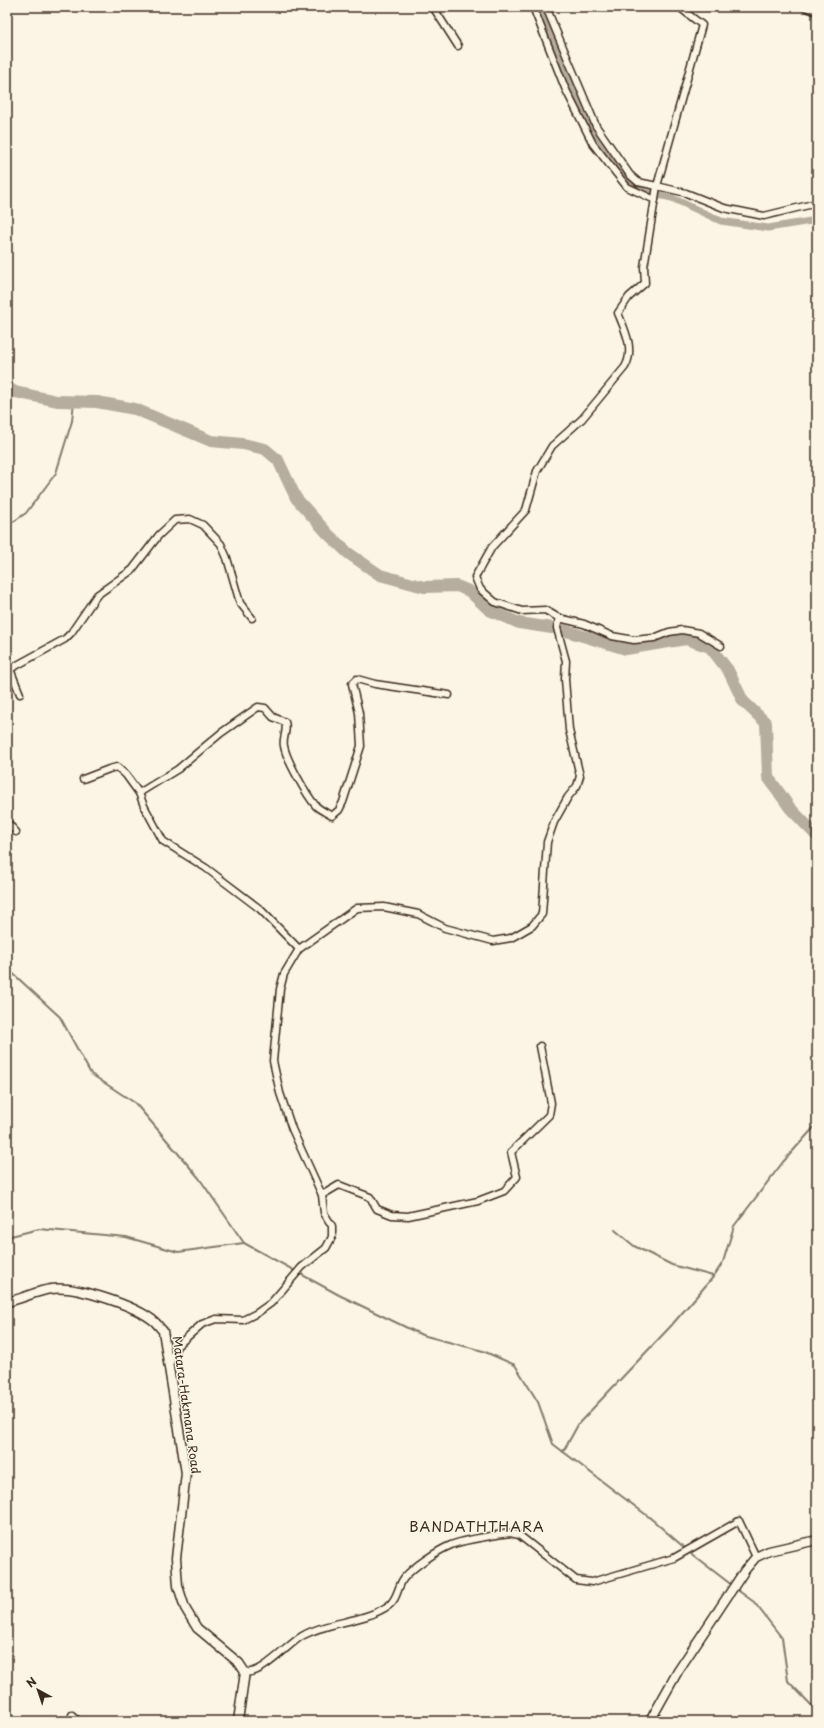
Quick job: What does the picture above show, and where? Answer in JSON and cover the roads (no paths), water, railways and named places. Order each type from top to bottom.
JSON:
[{"type":"main road","name":"Matara-Hakmana Road","points":[[7,1302],[51,1289],[74,1289],[108,1299],[138,1312],[155,1322],[163,1331],[186,1473],[176,1558],[178,1586],[185,1608],[196,1628],[239,1663],[245,1672]]},
{"type":"main road","points":[[650,1721],[678,1671],[756,1557],[769,1551],[817,1540]]},
{"type":"main road","points":[[238,1721],[245,1672]]},
{"type":"street","points":[[433,7],[458,46]]},
{"type":"street","points":[[533,7],[565,88],[592,144],[627,187],[655,199]]},
{"type":"street","points":[[546,7],[596,126],[630,175],[638,182],[656,188],[686,193],[724,208],[764,216],[817,203]]},
{"type":"street","points":[[680,7],[702,25],[656,188],[644,267],[645,283],[629,297],[618,313],[628,337],[630,359],[582,418],[552,446],[537,471],[526,510],[492,547],[474,577],[480,589],[495,602],[522,611],[545,610],[559,618],[584,624],[612,636],[634,640],[654,638],[669,632],[682,630],[699,633],[721,646]]},
{"type":"street","points":[[805,7],[817,12]]},
{"type":"street","points":[[20,694],[8,669],[65,639],[71,633],[97,595],[132,570],[159,535],[175,520],[190,519],[203,525],[221,544],[227,558],[240,603],[252,618]]},
{"type":"street","points":[[169,1365],[177,1346],[202,1324],[216,1319],[243,1320],[257,1313],[271,1303],[298,1272],[326,1248],[332,1237],[332,1226],[324,1213],[322,1195],[292,1129],[280,1093],[273,1061],[280,989],[284,974],[299,949],[357,908],[384,907],[418,914],[445,928],[493,941],[511,938],[532,926],[542,914],[547,842],[554,822],[568,797],[577,786],[580,776],[569,730],[565,678],[566,661],[557,628],[559,618]]},
{"type":"street","points":[[139,793],[178,769],[221,733],[258,707],[265,708],[273,717],[285,722],[286,727],[283,746],[288,758],[305,791],[317,807],[332,816],[339,810],[343,802],[361,746],[359,713],[352,684],[354,680],[357,679],[375,684],[449,695]]},
{"type":"street","points":[[83,779],[117,767],[126,775],[139,793],[144,806],[163,841],[206,868],[260,909],[299,949]]},
{"type":"street","points":[[7,822],[16,832]]},
{"type":"street","points":[[322,1195],[339,1185],[370,1198],[377,1209],[392,1215],[408,1216],[478,1201],[504,1191],[517,1177],[511,1152],[549,1115],[551,1103],[540,1046]]},
{"type":"street","points":[[245,1672],[250,1673],[260,1670],[294,1641],[310,1632],[376,1613],[389,1605],[397,1596],[399,1586],[405,1577],[433,1555],[452,1544],[510,1533],[519,1535],[576,1580],[592,1582],[674,1558],[739,1520],[756,1557]]},
{"type":"street","points":[[72,1715],[78,1721]]},
{"type":"waterway","points":[[540,7],[578,99],[594,131],[619,170],[628,180],[645,192],[672,198],[721,221],[768,228],[817,220]]},
{"type":"waterway","points":[[7,387],[15,392],[57,401],[97,402],[135,409],[211,441],[243,444],[265,449],[278,460],[296,498],[328,534],[348,553],[380,575],[424,587],[457,586],[469,591],[489,610],[519,623],[552,628]]},
{"type":"waterway","points":[[7,526],[26,513],[56,473],[72,421],[74,401]]},
{"type":"waterway","points":[[563,630],[626,649],[686,639],[710,647],[728,670],[743,701],[766,723],[768,777],[790,808],[817,836]]},
{"type":"waterway","points":[[7,968],[60,1017],[91,1074],[135,1103],[199,1178],[244,1243],[339,1295],[422,1335],[483,1351],[515,1365],[538,1402],[553,1444],[649,1517],[686,1549]]},
{"type":"waterway","points":[[563,1452],[579,1423],[670,1327],[714,1276],[723,1262],[734,1226],[783,1162],[817,1124]]},
{"type":"waterway","points":[[7,1237],[39,1229],[126,1237],[178,1252],[244,1243]]},
{"type":"waterway","points":[[615,1230],[634,1246],[672,1265],[713,1276]]},
{"type":"waterway","points":[[689,1552],[733,1586]]},
{"type":"waterway","points":[[736,1589],[754,1602],[782,1638],[788,1681],[817,1711]]},
{"type":"district","name":"BANDATHTHARA","points":[[477,1527]]}]
